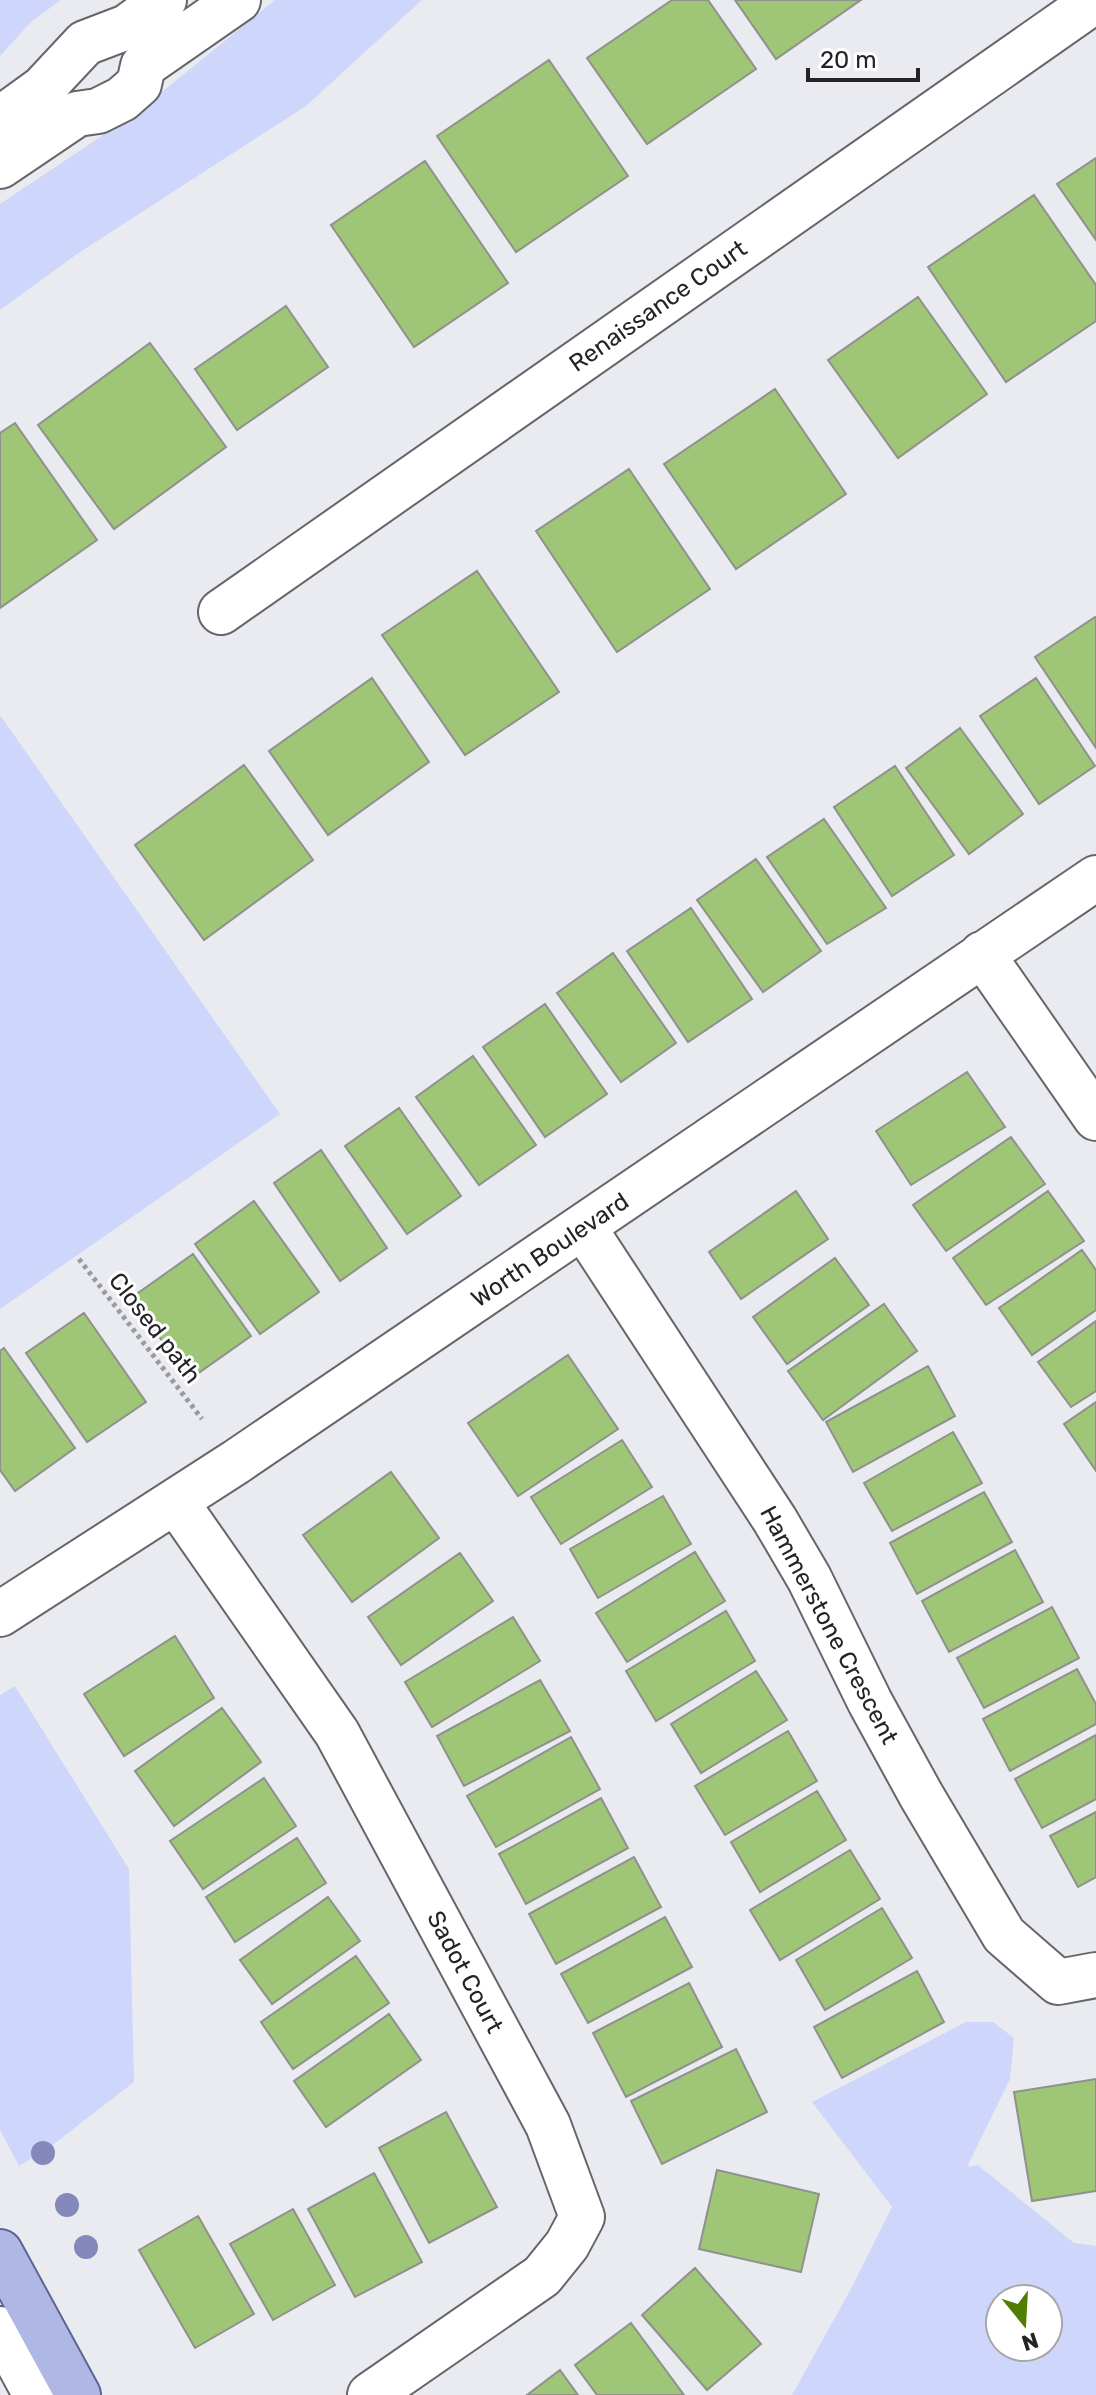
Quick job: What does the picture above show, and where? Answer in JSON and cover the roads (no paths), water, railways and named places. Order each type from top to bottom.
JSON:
[{"type":"main road","points":[[0,2252],[78,2395]]},
{"type":"street","points":[[0,119],[43,88],[85,43],[127,27],[164,0]]},
{"type":"street","points":[[0,166],[77,114],[98,111],[122,99],[139,84],[143,66],[238,0]]},
{"type":"street","name":"Renaissance Court","points":[[221,612],[1096,0]]},
{"type":"street","name":"Worth Boulevard","points":[[0,1614],[176,1502],[1096,878]]},
{"type":"street","points":[[982,954],[1096,1118]]},
{"type":"street","name":"Hammerstone Crescent","points":[[584,1228],[795,1554],[892,1742],[1004,1935],[1058,1982],[1096,1975]]},
{"type":"street","name":"Sadot Court","points":[[176,1502],[337,1733],[548,2125],[582,2217],[567,2245],[542,2276],[370,2395]]},
{"type":"street","points":[[0,2329],[36,2395]]}]
